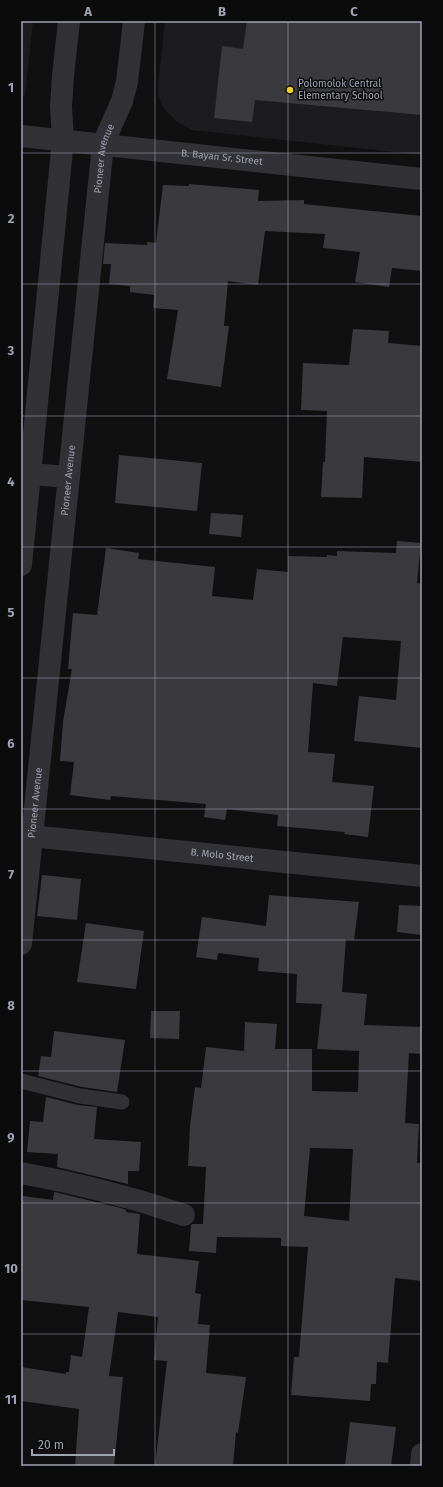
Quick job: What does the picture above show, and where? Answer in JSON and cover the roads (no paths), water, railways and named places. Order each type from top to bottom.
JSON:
[{"type":"street","points":[[21,565],[63,140],[61,106],[69,21]]},
{"type":"street","name":"Pioneer Avenue","points":[[21,944],[27,836],[69,476],[102,144],[122,101],[127,82],[134,21]]},
{"type":"street","name":"B. Bayan Sr. Street","points":[[21,136],[422,179]]},
{"type":"street","points":[[30,474],[69,476]]},
{"type":"street","name":"B. Molo Street","points":[[27,836],[422,876]]},
{"type":"street","points":[[21,1173],[64,1180],[137,1199],[184,1215]]},
{"type":"street","points":[[421,1466],[422,1454]]},
{"type":"lane","points":[[21,1081],[80,1096],[122,1102]]},
{"type":"place","name":"Polomolok Central Elementary School","points":[[290,90]]}]
